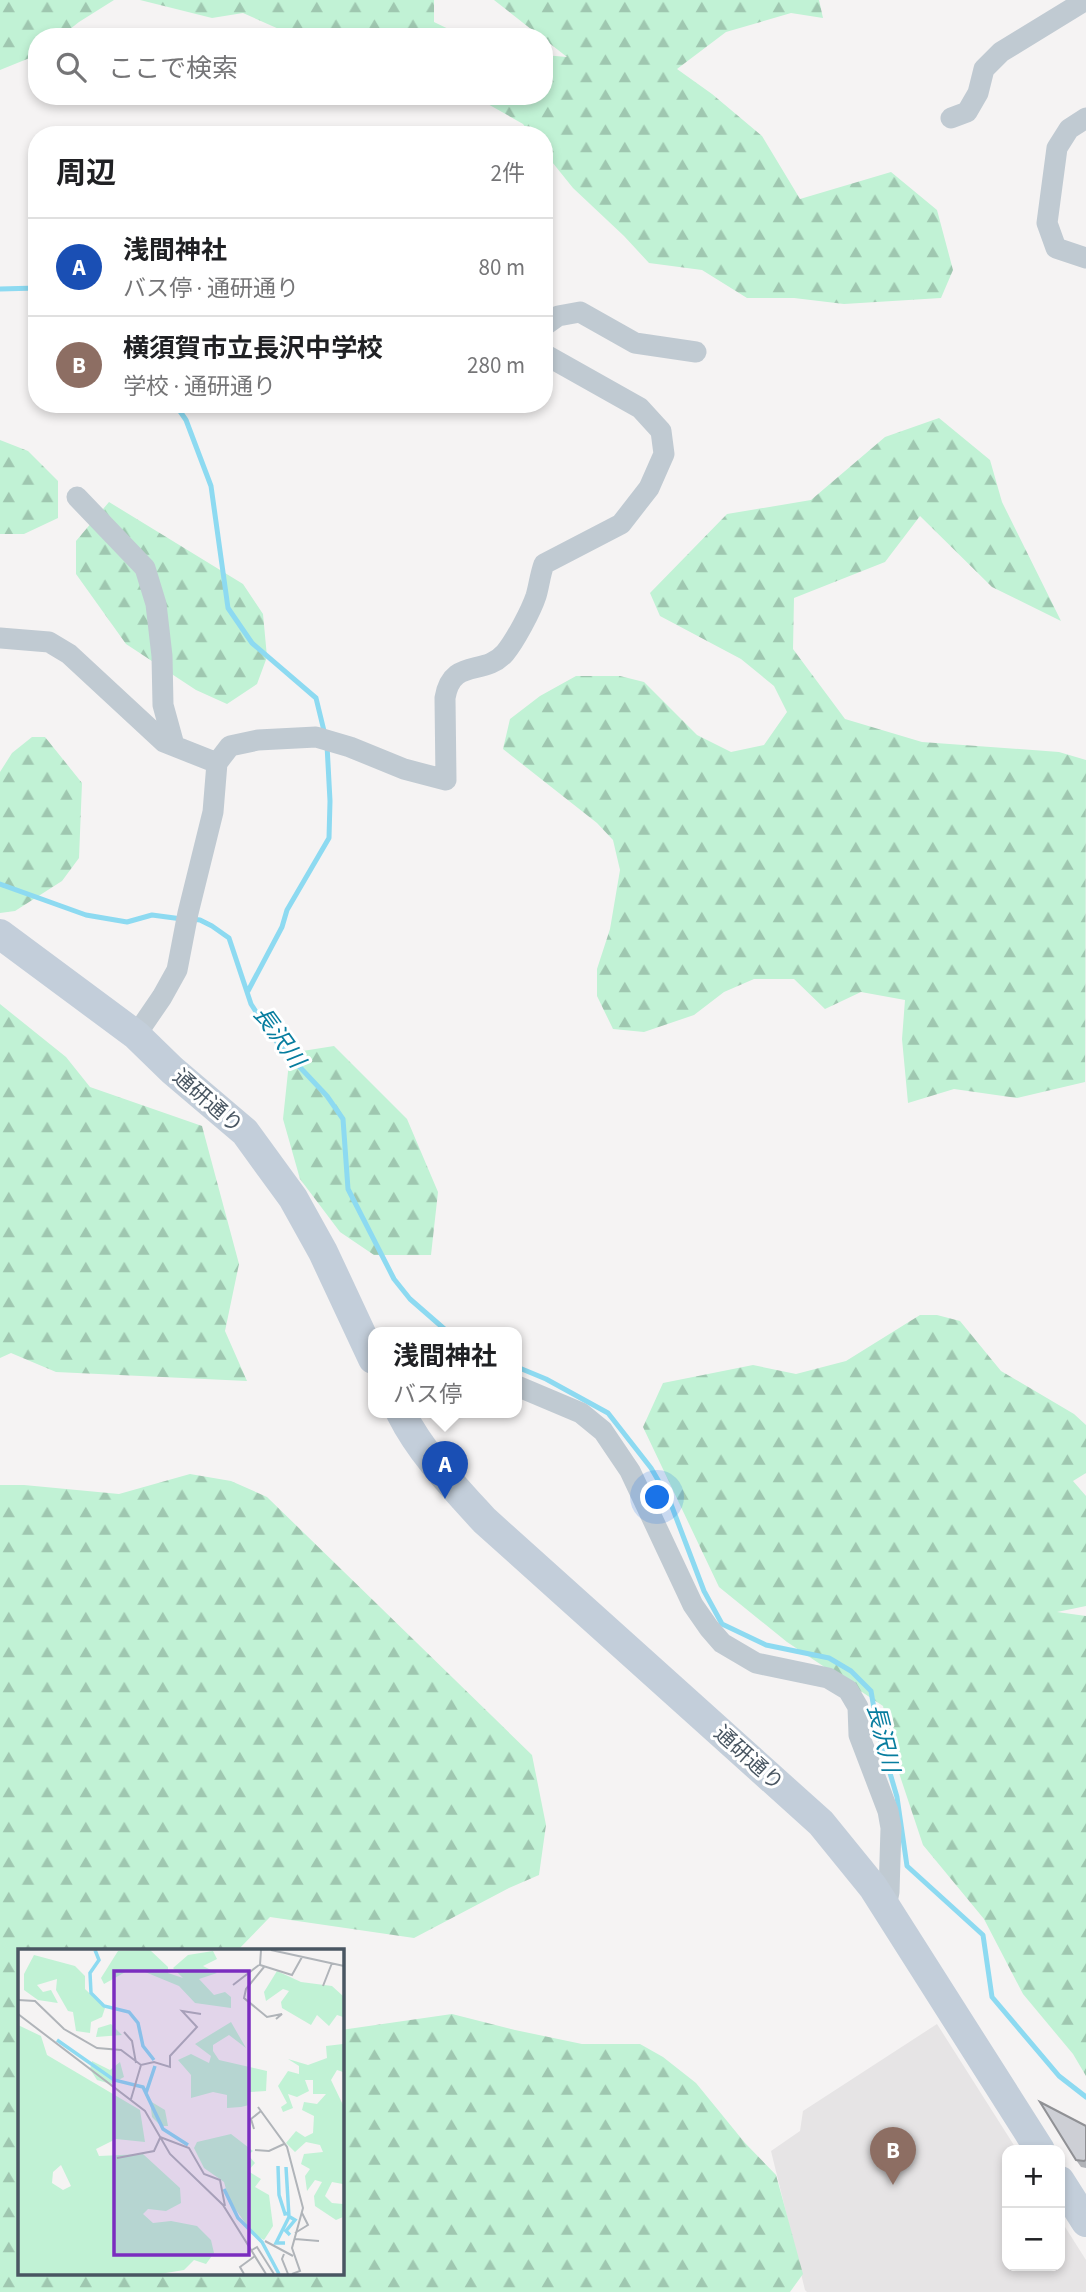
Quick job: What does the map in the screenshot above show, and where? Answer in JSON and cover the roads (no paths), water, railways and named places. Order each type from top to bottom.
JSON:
[{"type":"street","points":[[951,118],[967,112],[978,93],[984,69],[1001,52],[1086,0]]},
{"type":"street","points":[[1086,118],[1069,129],[1057,148],[1047,223],[1056,248],[1086,258]]},
{"type":"street","points":[[553,320],[580,312],[635,343],[696,352]]},
{"type":"street","points":[[136,1035],[177,970],[213,812],[217,763],[230,746],[258,740],[316,737],[350,747],[404,769],[446,780],[447,685],[457,673],[489,664],[504,654],[536,597],[544,565],[560,554],[586,545],[621,524],[649,488],[664,454],[660,431],[640,408],[553,359]]},
{"type":"street","points":[[78,497],[145,568],[156,604],[162,656],[163,705],[174,745]]},
{"type":"street","points":[[0,638],[49,642],[69,654],[164,742],[217,763]]},
{"type":"street","name":"通研通り","points":[[0,934],[136,1035],[172,1070],[245,1132],[293,1198],[368,1344]]},
{"type":"street","points":[[522,1388],[581,1413],[603,1431],[630,1471],[693,1605],[722,1643],[756,1663],[828,1678],[848,1690],[858,1707],[859,1735],[888,1811],[891,1828],[886,1908]]},
{"type":"street","name":"通研通り","points":[[404,1418],[447,1479],[484,1520],[821,1823],[873,1887],[1037,2145]]},
{"type":"street","points":[[1065,2189],[1086,2222]]},
{"type":"waterway","points":[[0,289],[28,288]]},
{"type":"waterway","points":[[181,413],[211,486],[228,608],[252,643],[316,698],[325,735]]},
{"type":"waterway","points":[[248,991],[282,927],[287,910],[329,838],[327,745]]},
{"type":"waterway","name":"長沢川","points":[[0,884],[86,915],[127,922],[152,915],[182,919]]},
{"type":"waterway","name":"長沢川","points":[[192,919],[212,926],[229,938],[251,1004],[279,1045],[327,1096],[343,1119],[348,1189],[394,1279],[410,1299],[442,1327]]},
{"type":"waterway","name":"長沢川","points":[[522,1369],[608,1413],[651,1468],[669,1499],[704,1591],[722,1624],[766,1645],[829,1658],[851,1671],[871,1691],[878,1732],[897,1797],[907,1866],[983,1935],[992,1997],[1059,2076],[1086,2097]]},
{"type":"place","name":"浅間神社","points":[[445,1499]]},
{"type":"place","name":"横須賀市立長沢中学校","points":[[893,2185]]}]
